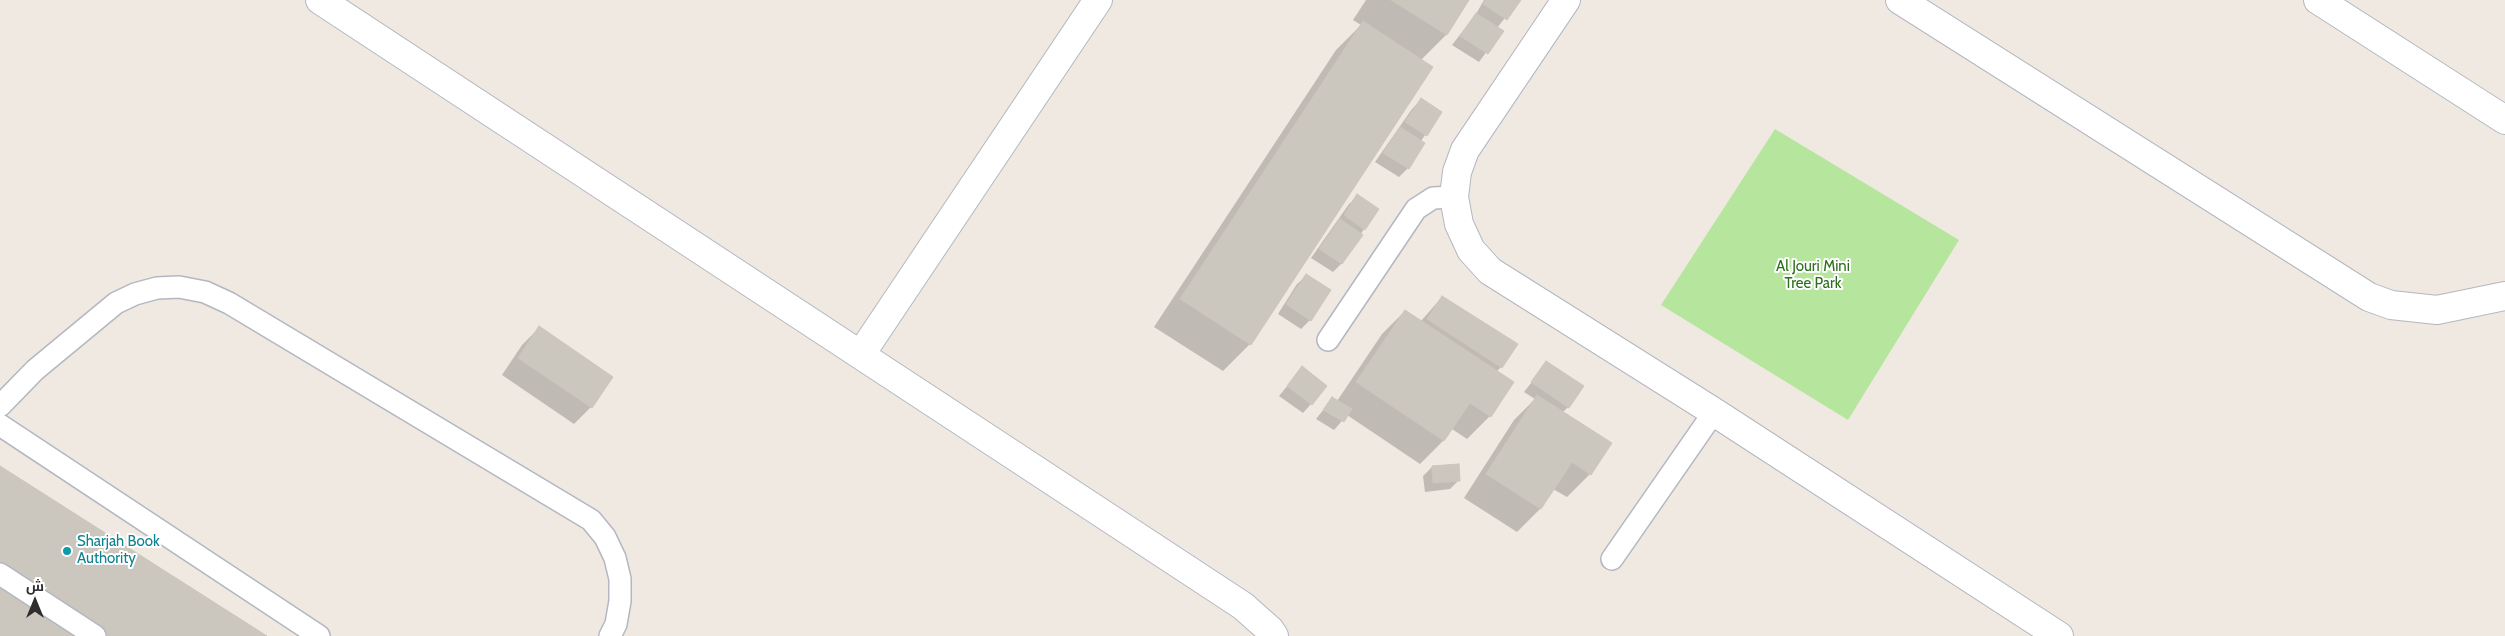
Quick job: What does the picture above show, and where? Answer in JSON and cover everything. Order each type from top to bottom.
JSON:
[{"type":"street","points":[[320,0],[1243,606],[1270,630],[1274,636]]},
{"type":"street","points":[[861,354],[1098,0]]},
{"type":"street","points":[[1566,0],[1465,150],[1456,172],[1454,197],[1459,224],[1471,250],[1490,272],[1714,412],[2059,636]]},
{"type":"street","points":[[1900,0],[2369,297],[2391,305],[2438,310],[2505,296]]},
{"type":"street","points":[[2318,0],[2505,120]]},
{"type":"lane","points":[[1328,340],[1416,209],[1434,198],[1454,197]]},
{"type":"lane","points":[[0,406],[35,370],[116,303],[135,294],[157,288],[179,287],[205,292],[229,303],[591,520],[605,537],[620,579],[620,601],[616,624],[610,636]]},
{"type":"lane","points":[[1612,560],[1714,412]]},
{"type":"lane","points":[[0,425],[319,636]]},
{"type":"lane","points":[[0,574],[95,636]]},
{"type":"green space","name":"Al Jouri Mini Tree Park","points":[[1775,129],[1959,240],[1848,420],[1661,305]]},
{"type":"building","points":[[1391,0],[1469,0],[1447,35]]},
{"type":"building","points":[[1486,0],[1521,0],[1507,20],[1483,4]]},
{"type":"building","points":[[1476,13],[1504,31],[1488,54],[1460,36]]},
{"type":"building","points":[[1363,21],[1433,67],[1251,345],[1180,299]]},
{"type":"building","points":[[1421,98],[1442,112],[1427,136],[1405,122]]},
{"type":"building","points":[[1400,127],[1425,143],[1409,169],[1383,153]]},
{"type":"building","points":[[1357,194],[1379,209],[1365,230],[1344,215]]},
{"type":"building","points":[[1340,219],[1363,235],[1342,264],[1319,249]]},
{"type":"building","points":[[1306,274],[1331,290],[1311,321],[1286,304]]},
{"type":"building","points":[[1442,296],[1518,344],[1502,368],[1427,319]]},
{"type":"building","points":[[1405,310],[1514,382],[1491,417],[1470,403],[1444,441],[1356,382]]},
{"type":"building","points":[[539,326],[613,377],[592,408],[518,358]]},
{"type":"building","points":[[1546,361],[1584,386],[1569,408],[1531,382]]},
{"type":"building","points":[[1302,366],[1327,386],[1312,405],[1287,386]]},
{"type":"building","points":[[1537,395],[1612,443],[1591,475],[1572,462],[1541,509],[1486,474]]},
{"type":"building","points":[[1332,397],[1352,409],[1344,422],[1323,410]]},
{"type":"building","points":[[1459,464],[1460,481],[1433,483],[1432,466]]},
{"type":"building","name":"Sharjah Book Authority","points":[[0,466],[267,636],[0,636]]},
{"type":"place","name":"Sharjah Book Authority","points":[[67,551]]}]
